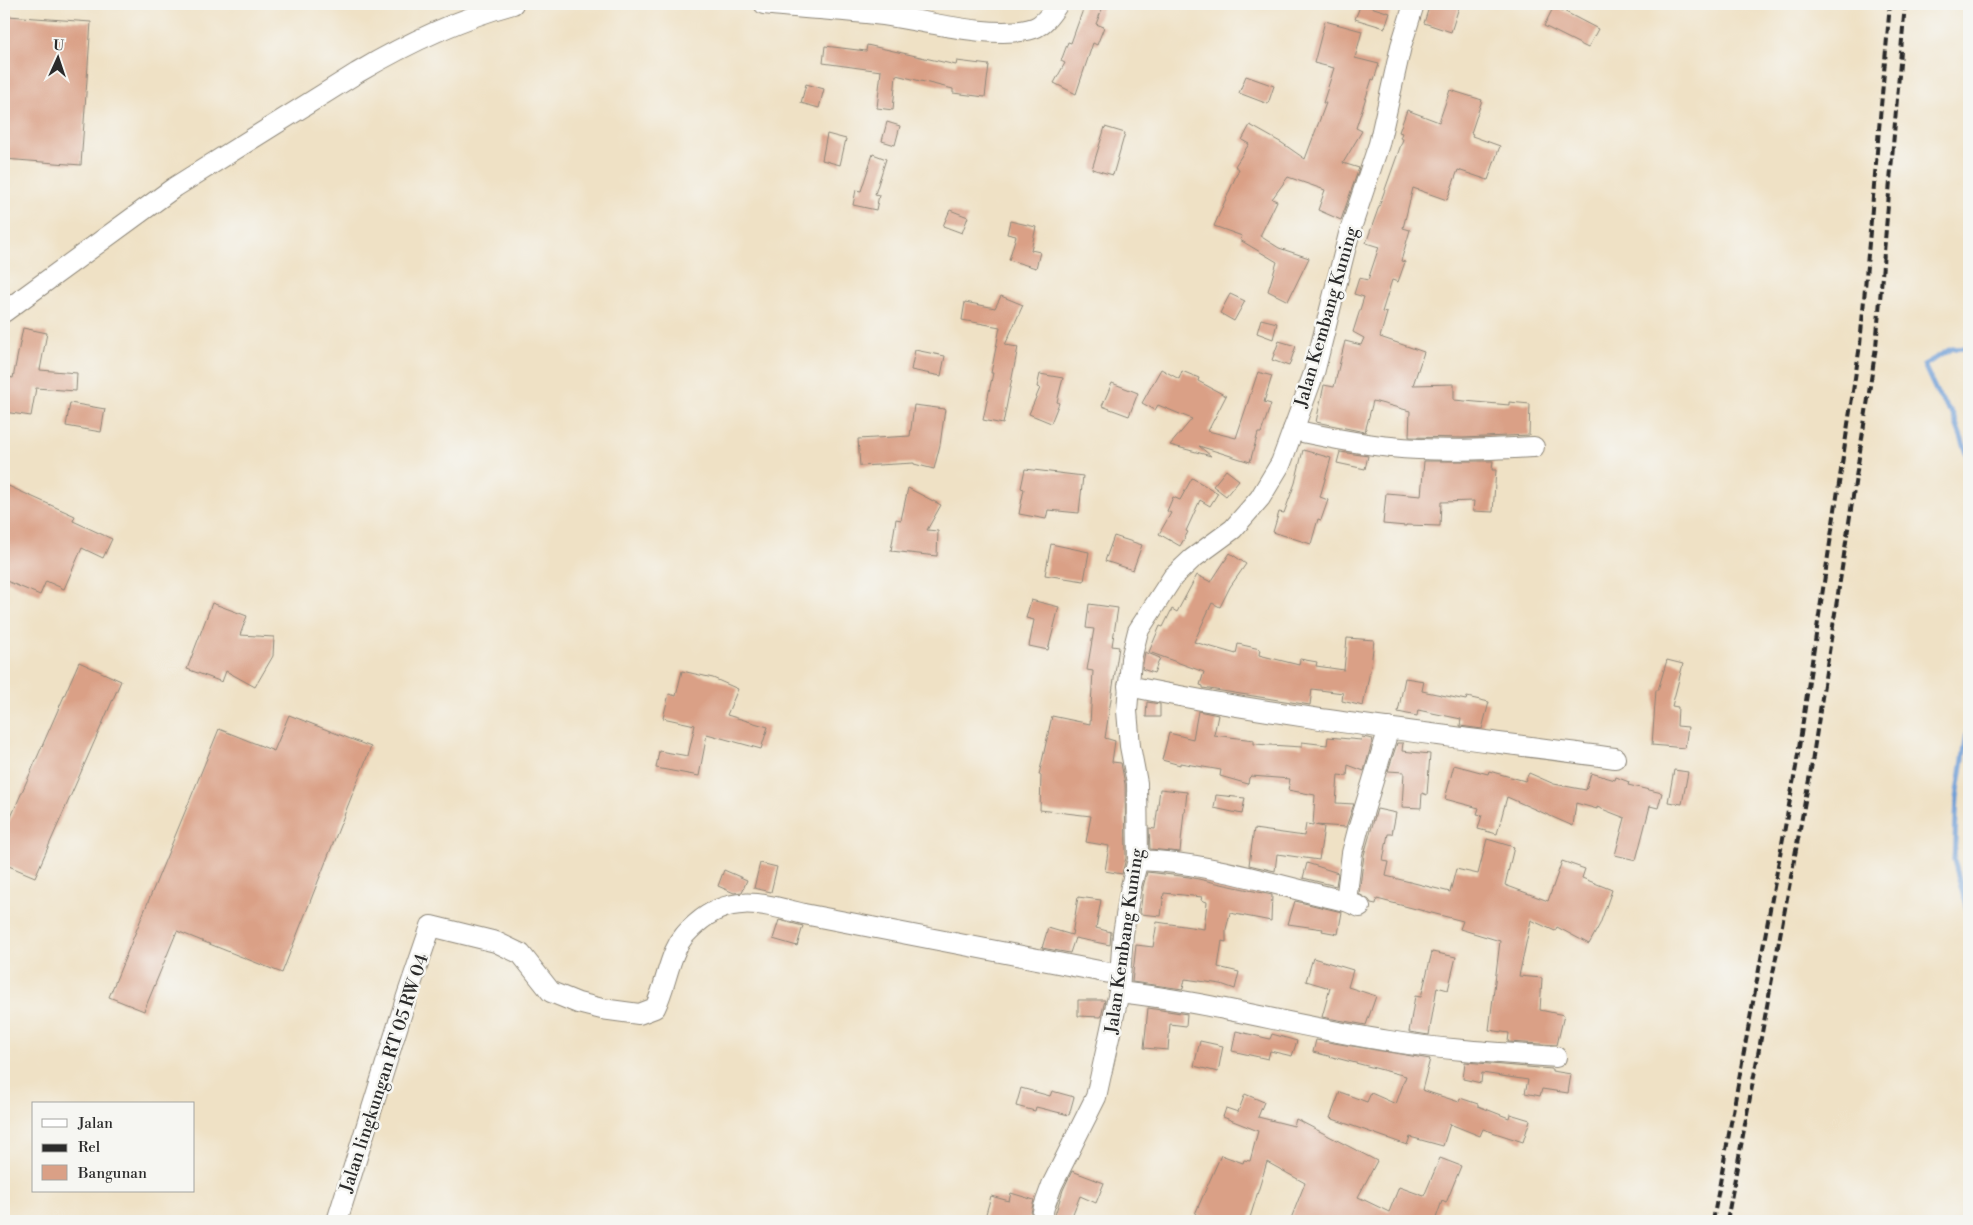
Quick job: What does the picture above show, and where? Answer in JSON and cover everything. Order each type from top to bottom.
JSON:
[{"type":"street","points":[[4,312],[175,187],[325,95],[357,73],[457,22],[513,4]]},
{"type":"street","points":[[764,4],[861,13],[1010,33],[1037,27],[1050,16],[1058,4]]},
{"type":"street","name":"Jalan Kembang Kuning","points":[[1041,1221],[1052,1185],[1096,1097],[1120,984],[1122,934],[1138,860],[1137,783],[1127,711],[1130,659],[1138,631],[1173,577],[1192,559],[1233,528],[1260,498],[1281,463],[1314,373],[1349,234],[1379,144],[1414,4]]},
{"type":"street","points":[[1293,430],[1333,439],[1392,447],[1445,450],[1534,448]]},
{"type":"street","points":[[1128,686],[1212,702],[1615,758]]},
{"type":"street","points":[[1138,860],[1193,865],[1237,874],[1353,904],[1352,853],[1389,728]]},
{"type":"street","name":"Jalan lingkungan RT 05 RW 04","points":[[336,1221],[431,926],[496,942],[521,954],[551,992],[578,1003],[602,1009],[639,1014],[655,1008],[662,994],[675,952],[683,936],[707,914],[723,906],[740,904],[767,905],[1120,984]]},
{"type":"street","points":[[1120,984],[1316,1028],[1391,1042],[1556,1057]]},
{"type":"building","points":[[1085,4],[1104,4],[1096,24],[1104,27],[1097,45],[1093,43],[1076,94],[1054,83],[1065,63],[1061,61],[1068,42],[1071,43]]},
{"type":"building","points":[[1361,4],[1390,13],[1385,28],[1355,19]]},
{"type":"building","points":[[1430,4],[1460,4],[1451,32],[1424,23]]},
{"type":"building","points":[[1554,6],[1598,29],[1588,48],[1544,26]]},
{"type":"building","points":[[8,16],[91,22],[81,165],[4,159],[4,74]]},
{"type":"building","points":[[1325,21],[1362,31],[1355,58],[1379,64],[1374,80],[1372,79],[1356,128],[1362,131],[1343,163],[1359,168],[1341,220],[1318,210],[1325,190],[1288,177],[1272,199],[1277,201],[1260,236],[1279,248],[1309,258],[1288,301],[1268,291],[1277,262],[1240,240],[1242,236],[1214,226],[1239,169],[1235,166],[1249,144],[1242,140],[1250,125],[1282,143],[1305,159],[1326,103],[1323,103],[1334,68],[1314,63]]},
{"type":"building","points":[[867,45],[956,65],[957,61],[989,65],[985,97],[953,93],[953,89],[896,75],[893,110],[877,108],[881,71],[823,63],[825,46],[866,51]]},
{"type":"building","points":[[1246,76],[1274,86],[1268,104],[1239,93]]},
{"type":"building","points":[[806,84],[824,89],[819,108],[801,103]]},
{"type":"building","points":[[1450,90],[1482,100],[1471,133],[1473,134],[1472,136],[1500,146],[1488,180],[1458,170],[1447,200],[1413,188],[1403,228],[1410,230],[1401,261],[1405,262],[1398,282],[1392,280],[1382,312],[1387,313],[1380,337],[1424,352],[1413,385],[1454,384],[1454,400],[1509,405],[1509,402],[1530,404],[1529,435],[1463,438],[1409,437],[1410,411],[1373,401],[1365,432],[1316,422],[1324,385],[1334,387],[1345,341],[1361,345],[1364,338],[1353,332],[1364,297],[1354,294],[1359,278],[1368,280],[1379,247],[1366,243],[1403,139],[1400,138],[1402,133],[1399,132],[1407,110],[1439,122]]},
{"type":"building","points":[[887,122],[900,126],[895,145],[882,141]]},
{"type":"building","points":[[1105,127],[1125,133],[1113,175],[1092,169]]},
{"type":"building","points":[[827,134],[846,139],[840,165],[822,160]]},
{"type":"building","points":[[873,154],[886,159],[875,194],[879,195],[876,210],[853,205],[856,190],[861,191]]},
{"type":"building","points":[[950,210],[968,217],[962,233],[943,226]]},
{"type":"building","points":[[1010,221],[1036,227],[1031,250],[1040,252],[1036,268],[1009,260],[1016,236],[1007,234]]},
{"type":"building","points":[[1230,294],[1245,301],[1234,321],[1220,313]]},
{"type":"building","points":[[1001,296],[1023,305],[1005,345],[1018,347],[1003,424],[983,420],[1000,327],[962,320],[965,302],[995,308]]},
{"type":"building","points":[[1261,319],[1277,323],[1273,339],[1257,333]]},
{"type":"building","points":[[23,328],[47,333],[40,370],[77,373],[76,391],[36,388],[31,416],[4,412],[4,376],[13,378]]},
{"type":"building","points":[[1279,341],[1296,346],[1289,366],[1272,360]]},
{"type":"building","points":[[915,350],[945,356],[941,376],[911,370]]},
{"type":"building","points":[[1161,369],[1179,379],[1182,371],[1199,378],[1198,381],[1226,396],[1208,431],[1236,438],[1258,372],[1272,376],[1264,402],[1271,404],[1261,433],[1258,433],[1250,462],[1199,446],[1211,456],[1170,445],[1192,419],[1158,405],[1155,410],[1142,403]]},
{"type":"building","points":[[1040,374],[1063,378],[1057,402],[1059,403],[1051,423],[1029,414],[1040,388],[1037,387]]},
{"type":"building","points":[[1112,383],[1138,393],[1129,416],[1102,406]]},
{"type":"building","points":[[70,403],[105,409],[101,432],[66,426]]},
{"type":"building","points":[[914,405],[945,409],[940,445],[934,469],[914,463],[860,466],[858,439],[910,436]]},
{"type":"building","points":[[1303,450],[1331,458],[1320,497],[1328,500],[1321,520],[1318,519],[1311,544],[1273,532],[1279,512],[1284,513],[1295,483]]},
{"type":"building","points":[[1340,452],[1368,456],[1365,469],[1337,463]]},
{"type":"building","points":[[1424,461],[1493,461],[1492,470],[1496,470],[1493,512],[1473,511],[1474,501],[1441,502],[1440,526],[1383,524],[1386,493],[1421,496]]},
{"type":"building","points":[[1025,469],[1083,476],[1079,513],[1048,510],[1046,519],[1019,514],[1024,489],[1021,488]]},
{"type":"building","points":[[1226,470],[1239,480],[1226,496],[1213,486]]},
{"type":"building","points":[[1192,478],[1218,493],[1210,506],[1200,500],[1186,531],[1188,532],[1180,546],[1159,534],[1171,513],[1167,511],[1173,497],[1180,500]]},
{"type":"building","points":[[4,484],[75,516],[73,521],[112,539],[103,558],[82,548],[64,589],[46,581],[40,595],[4,580]]},
{"type":"building","points":[[908,488],[941,505],[927,530],[938,531],[937,556],[891,551],[896,519],[901,520]]},
{"type":"building","points":[[1114,536],[1142,545],[1133,570],[1105,561]]},
{"type":"building","points":[[1051,544],[1089,552],[1084,581],[1045,575]]},
{"type":"building","points":[[1230,553],[1246,564],[1230,587],[1220,607],[1212,603],[1194,642],[1236,654],[1238,644],[1260,649],[1259,655],[1299,665],[1300,659],[1317,662],[1316,666],[1344,670],[1347,638],[1374,640],[1363,706],[1342,701],[1343,693],[1312,689],[1310,705],[1203,688],[1200,685],[1204,672],[1149,652],[1160,626],[1163,627],[1172,609],[1177,612],[1197,575],[1211,582]]},
{"type":"building","points":[[1031,600],[1059,607],[1048,650],[1029,646],[1034,620],[1026,618]]},
{"type":"building","points":[[212,603],[247,616],[240,635],[274,637],[273,656],[255,687],[226,671],[222,682],[187,669]]},
{"type":"building","points":[[1089,604],[1118,608],[1112,646],[1119,647],[1105,738],[1115,741],[1112,762],[1121,763],[1125,784],[1126,858],[1122,874],[1105,871],[1109,846],[1086,842],[1091,816],[1040,810],[1041,775],[1039,775],[1052,716],[1090,724],[1093,671],[1087,670],[1094,629],[1086,628]]},
{"type":"building","points":[[1145,652],[1160,658],[1154,673],[1142,669]]},
{"type":"building","points":[[1667,660],[1683,664],[1672,706],[1678,707],[1677,726],[1688,727],[1685,748],[1652,745],[1656,690],[1658,690]]},
{"type":"building","points":[[79,662],[121,681],[35,877],[4,864],[4,833]]},
{"type":"building","points":[[682,671],[713,678],[738,689],[727,715],[768,727],[761,749],[707,734],[699,776],[656,768],[659,751],[688,756],[695,725],[663,718],[669,694],[676,696]]},
{"type":"building","points":[[1405,678],[1424,681],[1422,691],[1466,700],[1467,697],[1489,702],[1482,729],[1460,726],[1461,719],[1418,710],[1417,716],[1398,712]]},
{"type":"building","points":[[1147,702],[1160,704],[1160,717],[1146,717]]},
{"type":"building","points":[[1198,711],[1218,715],[1214,735],[1254,740],[1254,744],[1302,747],[1302,742],[1327,745],[1328,737],[1361,740],[1362,737],[1373,739],[1364,771],[1348,765],[1347,776],[1338,775],[1336,803],[1354,804],[1346,827],[1315,825],[1324,827],[1319,860],[1277,854],[1275,871],[1249,865],[1254,829],[1304,836],[1306,824],[1313,825],[1315,795],[1288,790],[1290,779],[1251,776],[1248,784],[1220,776],[1221,770],[1180,763],[1180,765],[1162,760],[1169,733],[1193,739]]},
{"type":"building","points":[[289,715],[371,747],[282,973],[177,931],[144,1011],[109,997],[219,729],[274,751]]},
{"type":"building","points":[[1397,743],[1403,743],[1402,751],[1430,754],[1427,795],[1422,793],[1421,808],[1402,807],[1404,772],[1388,771]]},
{"type":"building","points":[[1454,765],[1488,774],[1489,771],[1525,781],[1529,773],[1554,784],[1586,790],[1591,773],[1615,780],[1616,777],[1629,782],[1628,785],[1662,793],[1658,808],[1650,806],[1636,860],[1615,855],[1625,818],[1597,807],[1597,809],[1576,803],[1573,826],[1507,797],[1497,834],[1478,829],[1482,815],[1477,814],[1479,808],[1445,799]]},
{"type":"building","points":[[1674,770],[1688,772],[1682,804],[1668,802]]},
{"type":"building","points":[[1160,789],[1187,792],[1180,852],[1150,849],[1149,828],[1155,829]]},
{"type":"building","points":[[1216,795],[1245,798],[1242,814],[1214,808]]},
{"type":"building","points":[[1377,809],[1396,813],[1392,834],[1388,834],[1383,861],[1389,862],[1386,876],[1450,892],[1456,869],[1478,874],[1487,839],[1514,847],[1505,885],[1548,901],[1562,861],[1585,869],[1582,878],[1612,890],[1600,924],[1589,944],[1557,927],[1555,931],[1531,920],[1519,976],[1542,978],[1540,1010],[1564,1015],[1557,1045],[1508,1042],[1509,1033],[1489,1030],[1500,941],[1460,929],[1463,921],[1377,899],[1376,904],[1371,903],[1359,894],[1364,855]]},
{"type":"building","points":[[760,863],[777,867],[771,892],[754,888]]},
{"type":"building","points":[[1307,863],[1338,873],[1336,886],[1303,878]]},
{"type":"building","points":[[724,870],[747,880],[742,892],[734,893],[718,886]]},
{"type":"building","points":[[1147,872],[1189,877],[1272,895],[1271,921],[1230,913],[1226,929],[1226,942],[1222,941],[1218,967],[1239,972],[1235,989],[1221,984],[1185,979],[1183,989],[1132,982],[1136,945],[1153,947],[1157,922],[1204,929],[1207,902],[1201,900],[1202,897],[1164,893],[1161,916],[1140,914]]},
{"type":"building","points":[[1078,897],[1101,900],[1096,928],[1111,932],[1110,945],[1075,938],[1070,953],[1042,948],[1048,928],[1072,935]]},
{"type":"building","points":[[1295,901],[1342,912],[1338,934],[1322,931],[1323,929],[1288,924]]},
{"type":"building","points":[[779,920],[803,926],[797,946],[773,939]]},
{"type":"building","points":[[1432,952],[1456,957],[1448,990],[1437,987],[1429,1035],[1409,1032],[1415,996],[1421,997]]},
{"type":"building","points":[[1313,958],[1353,970],[1348,987],[1376,996],[1366,1025],[1322,1017],[1330,988],[1306,981]]},
{"type":"building","points":[[1078,1000],[1105,1000],[1101,1017],[1078,1016]]},
{"type":"building","points":[[1148,1008],[1187,1014],[1186,1026],[1170,1024],[1168,1050],[1144,1048]]},
{"type":"building","points":[[1236,1031],[1270,1039],[1272,1034],[1297,1041],[1292,1056],[1270,1051],[1268,1059],[1232,1051]]},
{"type":"building","points":[[1316,1040],[1430,1059],[1422,1090],[1459,1102],[1460,1098],[1509,1118],[1510,1114],[1530,1120],[1523,1142],[1483,1129],[1480,1136],[1450,1124],[1443,1146],[1410,1137],[1407,1145],[1330,1118],[1340,1092],[1367,1102],[1371,1093],[1396,1104],[1406,1076],[1313,1052]]},
{"type":"building","points":[[1200,1041],[1223,1046],[1218,1072],[1194,1066]]},
{"type":"building","points":[[1465,1062],[1552,1069],[1552,1071],[1571,1074],[1568,1093],[1542,1089],[1540,1096],[1525,1093],[1528,1080],[1482,1073],[1481,1083],[1463,1079]]},
{"type":"building","points":[[1021,1088],[1050,1096],[1052,1091],[1074,1097],[1069,1115],[1036,1107],[1035,1111],[1016,1106]]},
{"type":"building","points":[[1245,1094],[1264,1102],[1258,1117],[1294,1126],[1296,1119],[1377,1161],[1358,1197],[1389,1212],[1399,1187],[1424,1196],[1440,1158],[1461,1166],[1446,1203],[1442,1201],[1435,1221],[1290,1221],[1305,1183],[1267,1162],[1249,1221],[1211,1221],[1195,1214],[1221,1155],[1243,1163],[1244,1160],[1250,1161],[1258,1131],[1223,1117],[1226,1108],[1238,1112]]},
{"type":"building","points":[[1072,1171],[1104,1183],[1096,1203],[1080,1196],[1070,1221],[1053,1221],[1063,1190]]},
{"type":"building","points":[[1011,1193],[1034,1200],[1029,1221],[984,1221],[991,1196],[1009,1201]]},
{"type":"waterway","points":[[1969,348],[1951,349],[1924,365],[1938,395],[1953,415],[1969,459]]},
{"type":"waterway","points":[[1969,720],[1957,798],[1954,860],[1969,917]]},
{"type":"railway","points":[[1713,1221],[1796,767],[1860,345],[1890,4]]},
{"type":"railway","points":[[1727,1221],[1811,769],[1876,347],[1905,4]]}]
